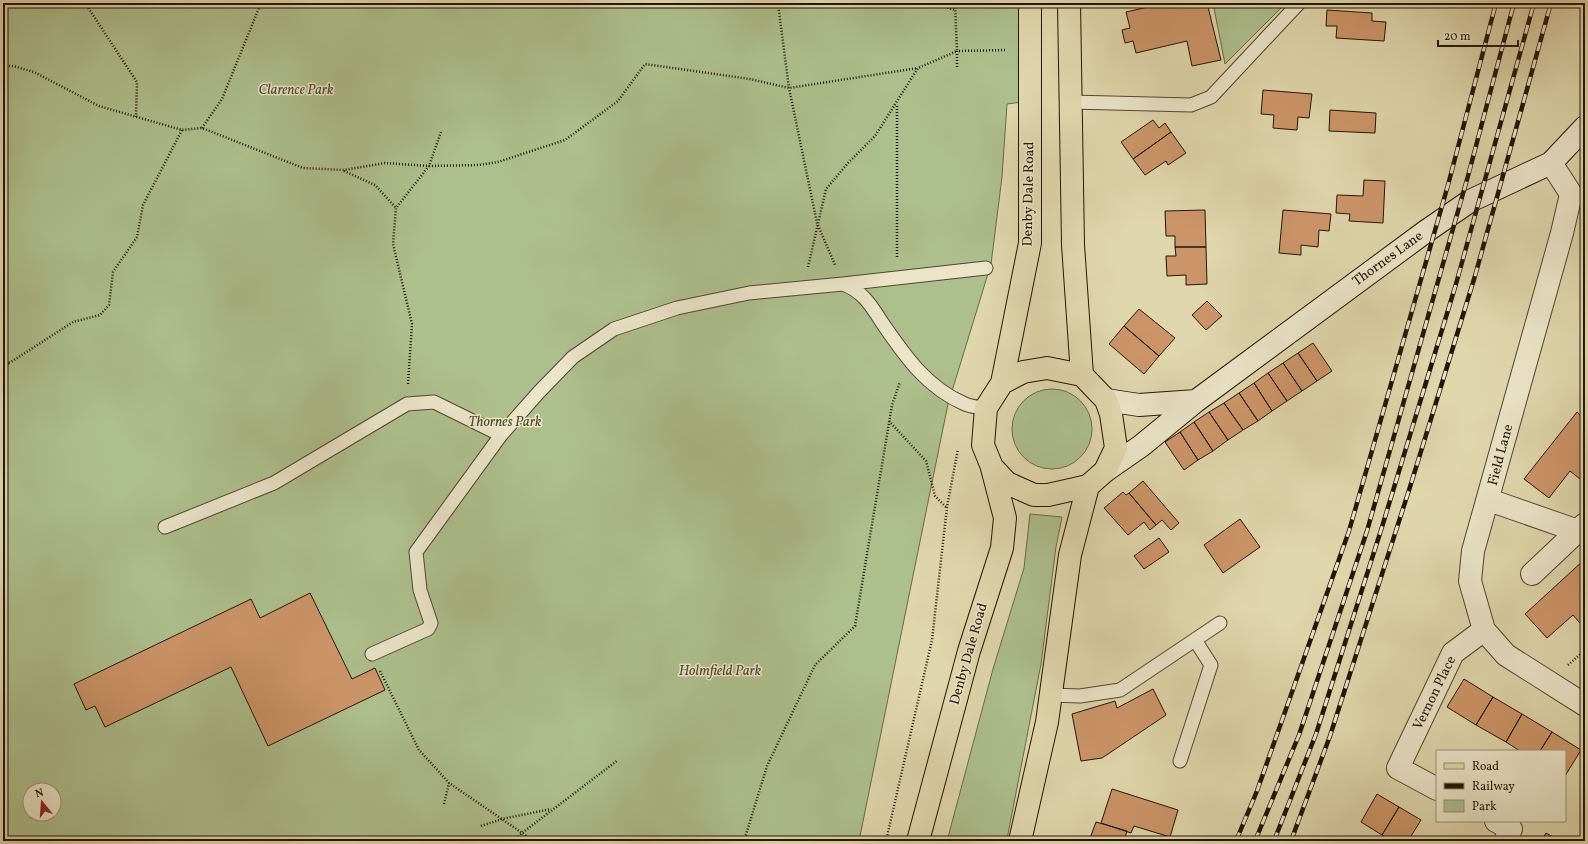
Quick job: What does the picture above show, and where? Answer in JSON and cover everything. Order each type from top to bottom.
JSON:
[{"type":"main road","name":"Denby Dale Road","points":[[1002,383],[1030,243],[1030,3]]},
{"type":"main road","points":[[1070,3],[1073,245],[1082,375]]},
{"type":"main road","points":[[1047,368],[1082,375],[1106,400],[1111,414],[1116,448],[1105,471],[1088,486],[1048,496],[1034,495],[1007,484],[992,467],[983,445],[986,408],[1002,383],[1023,372],[1047,368]]},
{"type":"main road","name":"Denby Dale Road","points":[[918,841],[969,651],[1002,548],[1005,518],[992,467]]},
{"type":"main road","points":[[1020,841],[1047,722],[1070,555],[1088,486]]},
{"type":"street","name":"Thornes Lane","points":[[1105,471],[1141,446],[1196,401],[1425,232],[1470,201],[1550,162],[1585,127]]},
{"type":"street","name":"Field Lane","points":[[1550,162],[1571,194],[1474,551],[1470,581],[1484,630],[1506,655],[1585,705]]},
{"type":"street","points":[[1106,400],[1139,405],[1196,401]]},
{"type":"street","points":[[1489,500],[1581,528],[1532,574]]},
{"type":"street","name":"Vernon Place","points":[[1436,788],[1398,768],[1453,653],[1484,630]]},
{"type":"lane","points":[[1071,102],[1191,105],[1211,97],[1299,3]]},
{"type":"lane","points":[[372,654],[428,629],[431,623],[420,590],[416,552],[501,435],[538,392],[573,357],[614,329],[677,308],[749,293],[986,268]]},
{"type":"lane","points":[[843,284],[853,287],[869,302],[908,360],[925,378],[939,389],[966,405],[986,408]]},
{"type":"lane","points":[[165,527],[274,482],[407,404],[434,402],[501,435]]},
{"type":"lane","points":[[1051,695],[1080,696],[1120,690],[1220,623]]},
{"type":"lane","points":[[1180,760],[1211,665],[1195,640]]},
{"type":"path","points":[[85,3],[137,82],[136,117]]},
{"type":"path","points":[[202,128],[222,99],[261,3]]},
{"type":"path","points":[[933,3],[955,10]]},
{"type":"path","points":[[955,3],[957,67]]},
{"type":"path","points":[[778,4],[789,88],[817,223],[843,284]]},
{"type":"path","points":[[3,66],[13,66],[34,72],[99,106],[182,130],[202,128],[303,168],[344,170],[385,162],[429,166],[479,165],[498,162],[565,140],[618,101],[645,64],[750,79],[789,88],[918,68],[957,51],[1030,49]]},
{"type":"path","points":[[803,287],[826,189],[848,163],[875,136],[918,68]]},
{"type":"path","points":[[896,278],[897,103]]},
{"type":"path","points":[[3,367],[73,322],[100,315],[109,305],[113,272],[137,237],[143,205],[182,130]]},
{"type":"path","points":[[407,404],[412,324],[393,244],[396,208],[429,166],[441,132]]},
{"type":"path","points":[[344,170],[375,185],[396,208]]},
{"type":"path","points":[[3,364],[11,362]]},
{"type":"path","points":[[740,841],[744,840],[767,766],[815,665],[855,626],[892,405]]},
{"type":"path","points":[[890,421],[926,461],[935,496],[947,507]]},
{"type":"path","points":[[886,841],[932,640],[947,507],[959,442]]},
{"type":"path","points":[[372,654],[419,750],[449,783],[534,841]]},
{"type":"path","points":[[514,841],[522,833],[618,760]]},
{"type":"path","points":[[444,804],[449,783]]},
{"type":"path","points":[[481,826],[502,819],[554,809]]},
{"type":"green space","name":"Thornes Park","points":[[3,3],[1030,3],[1030,101],[1007,104],[1002,177],[991,264],[948,404],[859,841],[3,841]]},
{"type":"green space","points":[[1213,3],[1286,3],[1225,64]]},
{"type":"green space","points":[[1052,389],[1067,392],[1080,401],[1089,414],[1092,429],[1089,444],[1080,457],[1067,466],[1052,469],[1037,466],[1024,457],[1015,444],[1012,429],[1015,414],[1024,401],[1037,392]]},
{"type":"green space","points":[[1030,514],[1062,517],[1056,547],[1041,664],[1008,834],[1006,841],[947,841],[993,669],[1024,568]]},
{"type":"building","points":[[1166,3],[1207,3],[1221,60],[1192,66],[1187,41],[1136,53],[1133,41],[1125,43],[1122,30],[1130,28],[1126,12]]},
{"type":"building","points":[[1327,10],[1372,13],[1372,21],[1386,22],[1384,41],[1336,38],[1337,26],[1326,26]]},
{"type":"building","points":[[1263,90],[1312,94],[1309,118],[1298,117],[1297,130],[1273,128],[1274,115],[1261,114]]},
{"type":"building","points":[[1330,110],[1376,113],[1375,133],[1329,131]]},
{"type":"building","points":[[1153,120],[1159,128],[1165,123],[1171,132],[1133,159],[1121,142]]},
{"type":"building","points":[[1171,132],[1186,153],[1168,165],[1166,161],[1145,175],[1133,159]]},
{"type":"building","points":[[1364,180],[1385,181],[1383,223],[1349,221],[1350,214],[1336,213],[1337,195],[1363,196]]},
{"type":"building","points":[[1205,210],[1206,247],[1175,247],[1175,236],[1166,236],[1165,211]]},
{"type":"building","points":[[1283,210],[1331,214],[1329,231],[1319,230],[1318,247],[1301,245],[1301,255],[1279,253]]},
{"type":"building","points":[[1175,247],[1206,247],[1207,284],[1186,285],[1186,275],[1167,276],[1166,256],[1176,256]]},
{"type":"building","points":[[1207,301],[1222,316],[1206,330],[1192,315]]},
{"type":"building","points":[[1139,309],[1175,338],[1159,356],[1124,326]]},
{"type":"building","points":[[1124,326],[1159,356],[1144,374],[1109,344]]},
{"type":"building","points":[[1313,343],[1332,371],[1317,381],[1298,353]]},
{"type":"building","points":[[1298,353],[1317,381],[1302,391],[1283,363]]},
{"type":"building","points":[[1283,363],[1302,391],[1287,401],[1268,373]]},
{"type":"building","points":[[1268,373],[1287,401],[1272,411],[1254,383]]},
{"type":"building","points":[[1254,383],[1272,411],[1258,421],[1239,393]]},
{"type":"building","points":[[1239,393],[1258,421],[1243,430],[1224,403]]},
{"type":"building","points":[[1224,403],[1243,430],[1228,440],[1209,412]]},
{"type":"building","points":[[1209,412],[1228,440],[1213,451],[1194,422]]},
{"type":"building","points":[[1577,412],[1585,419],[1585,483],[1570,471],[1549,498],[1524,479]]},
{"type":"building","points":[[1194,422],[1213,451],[1198,460],[1180,432]]},
{"type":"building","points":[[1180,432],[1198,460],[1184,470],[1165,442]]},
{"type":"building","points":[[1143,481],[1179,523],[1171,530],[1162,520],[1156,525],[1129,493]]},
{"type":"building","points":[[1123,492],[1126,495],[1129,493],[1156,525],[1150,530],[1144,522],[1128,535],[1104,508]]},
{"type":"building","points":[[1240,519],[1260,547],[1223,573],[1204,545]]},
{"type":"building","points":[[1159,538],[1169,552],[1144,569],[1134,556]]},
{"type":"building","points":[[1585,559],[1585,629],[1573,615],[1547,638],[1525,614]]},
{"type":"building","points":[[310,593],[352,679],[375,668],[385,690],[268,746],[231,667],[105,727],[95,706],[86,710],[74,684],[251,599],[260,618]]},
{"type":"building","points":[[1464,679],[1493,697],[1476,725],[1447,707]]},
{"type":"building","points":[[1153,689],[1166,715],[1102,758],[1081,761],[1072,714],[1115,701],[1117,708]]},
{"type":"building","points":[[1493,697],[1522,714],[1506,742],[1476,725]]},
{"type":"building","points":[[1522,714],[1552,732],[1541,750],[1518,750],[1506,742]]},
{"type":"building","points":[[1552,732],[1581,750],[1566,774],[1566,750],[1541,750]]},
{"type":"building","points":[[1112,789],[1178,810],[1170,837],[1134,826],[1131,833],[1101,823]]},
{"type":"building","points":[[1377,794],[1399,807],[1382,835],[1361,822]]},
{"type":"building","points":[[1399,807],[1421,820],[1408,841],[1393,841],[1382,835]]},
{"type":"building","points":[[1096,822],[1127,831],[1124,841],[1089,841]]},
{"type":"building","points":[[1546,833],[1560,841],[1541,841]]},
{"type":"railway","points":[[1236,841],[1257,791],[1349,531],[1448,185],[1496,3]]},
{"type":"railway","points":[[1255,841],[1299,735],[1367,531],[1468,176],[1514,3]]},
{"type":"railway","points":[[1274,841],[1316,734],[1382,527],[1456,284],[1534,3]]},
{"type":"railway","points":[[1291,841],[1330,736],[1410,487],[1475,276],[1551,3]]},
{"type":"park label","name":"Clarence Park","points":[[296,90]]},
{"type":"park label","name":"Holmfield Park","points":[[720,671]]}]
